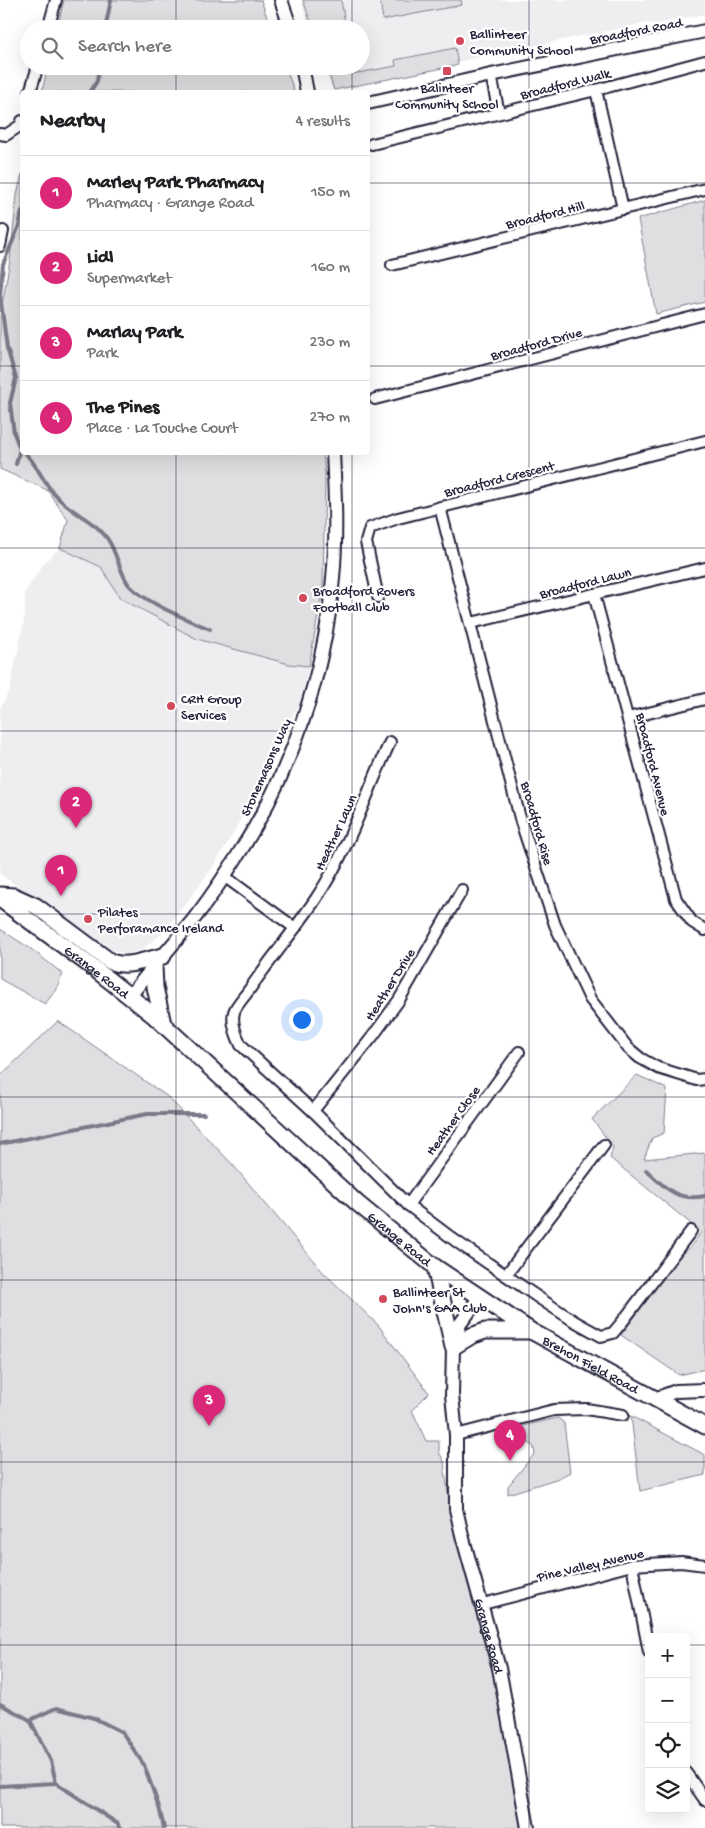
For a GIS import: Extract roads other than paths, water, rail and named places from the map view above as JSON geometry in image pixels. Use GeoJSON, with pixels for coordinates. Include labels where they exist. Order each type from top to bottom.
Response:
{"type":"FeatureCollection","features":[{"type":"Feature","properties":{"kind":"main road"},"geometry":{"type":"LineString","coordinates":[[0,897],[14,896],[36,906],[111,962],[128,965],[158,961],[155,988],[163,1024]]}},
{"type":"Feature","properties":{"kind":"main road","name":"Grange Road"},"geometry":{"type":"LineString","coordinates":[[0,897],[130,996],[163,1024],[357,1203],[435,1267],[480,1297]]}},
{"type":"Feature","properties":{"kind":"main road"},"geometry":{"type":"LineString","coordinates":[[435,1267],[453,1346],[485,1331],[531,1331]]}},
{"type":"Feature","properties":{"kind":"main road","name":"Brehon Field Road"},"geometry":{"type":"LineString","coordinates":[[480,1297],[531,1331],[655,1399],[703,1422]]}},
{"type":"Feature","properties":{"kind":"street"},"geometry":{"type":"LineString","coordinates":[[50,20],[56,0]]}},
{"type":"Feature","properties":{"kind":"street"},"geometry":{"type":"LineString","coordinates":[[281,0],[288,20]]}},
{"type":"Feature","properties":{"kind":"street","name":"Broadford Road"},"geometry":{"type":"LineString","coordinates":[[370,103],[491,75],[705,32]]}},
{"type":"Feature","properties":{"kind":"street","name":"Broadford Walk"},"geometry":{"type":"LineString","coordinates":[[372,144],[596,90],[705,61]]}},
{"type":"Feature","properties":{"kind":"street"},"geometry":{"type":"LineString","coordinates":[[31,90],[35,75]]}},
{"type":"Feature","properties":{"kind":"street"},"geometry":{"type":"LineString","coordinates":[[304,75],[307,90]]}},
{"type":"Feature","properties":{"kind":"street"},"geometry":{"type":"LineString","coordinates":[[491,75],[499,113]]}},
{"type":"Feature","properties":{"kind":"street"},"geometry":{"type":"LineString","coordinates":[[596,90],[623,209]]}},
{"type":"Feature","properties":{"kind":"street"},"geometry":{"type":"LineString","coordinates":[[0,134],[6,135],[20,124]]}},
{"type":"Feature","properties":{"kind":"street","name":"Broadford Hill"},"geometry":{"type":"LineString","coordinates":[[392,265],[705,189]]}},
{"type":"Feature","properties":{"kind":"street"},"geometry":{"type":"LineString","coordinates":[[0,246],[3,231]]}},
{"type":"Feature","properties":{"kind":"street","name":"Broadford Drive"},"geometry":{"type":"LineString","coordinates":[[375,399],[705,314]]}},
{"type":"Feature","properties":{"kind":"street","name":"Broadford Crescent"},"geometry":{"type":"LineString","coordinates":[[378,597],[366,542],[370,528],[398,518],[440,507],[705,441]]}},
{"type":"Feature","properties":{"kind":"street","name":"Stonemasons Way"},"geometry":{"type":"LineString","coordinates":[[130,996],[194,918],[239,854],[268,803],[291,753],[319,666],[334,578],[335,496],[333,455]]}},
{"type":"Feature","properties":{"kind":"street","name":"Broadford Rise"},"geometry":{"type":"LineString","coordinates":[[440,507],[521,822],[555,925],[590,999],[628,1048],[640,1058],[658,1068],[697,1080],[705,1079]]}},
{"type":"Feature","properties":{"kind":"street","name":"Broadford Lawn"},"geometry":{"type":"LineString","coordinates":[[471,623],[705,568]]}},
{"type":"Feature","properties":{"kind":"street","name":"Broadford Avenue"},"geometry":{"type":"LineString","coordinates":[[594,594],[676,899],[692,922],[705,930]]}},
{"type":"Feature","properties":{"kind":"street"},"geometry":{"type":"LineString","coordinates":[[628,718],[705,699]]}},
{"type":"Feature","properties":{"kind":"street","name":"Heather Lawn"},"geometry":{"type":"LineString","coordinates":[[313,1111],[241,1045],[234,1031],[234,1012],[263,969],[317,898],[335,868],[348,843],[370,786],[390,742]]}},
{"type":"Feature","properties":{"kind":"street"},"geometry":{"type":"LineString","coordinates":[[224,876],[295,928]]}},
{"type":"Feature","properties":{"kind":"street","name":"Heather Drive"},"geometry":{"type":"LineString","coordinates":[[313,1111],[399,1000],[462,890]]}},
{"type":"Feature","properties":{"kind":"street","name":"Heather Close"},"geometry":{"type":"LineString","coordinates":[[408,1205],[519,1052]]}},
{"type":"Feature","properties":{"kind":"street"},"geometry":{"type":"LineString","coordinates":[[313,1111],[408,1205],[506,1275],[601,1336],[613,1333],[691,1232]]}},
{"type":"Feature","properties":{"kind":"street"},"geometry":{"type":"LineString","coordinates":[[506,1275],[604,1145]]}},
{"type":"Feature","properties":{"kind":"street","name":"Grange Road"},"geometry":{"type":"LineString","coordinates":[[480,1297],[460,1324],[453,1346],[452,1395],[456,1435],[456,1509],[494,1643],[528,1828]]}},
{"type":"Feature","properties":{"kind":"street"},"geometry":{"type":"LineString","coordinates":[[655,1399],[676,1391],[705,1390]]}},
{"type":"Feature","properties":{"kind":"street"},"geometry":{"type":"LineString","coordinates":[[456,1435],[554,1410],[586,1409],[622,1415]]}},
{"type":"Feature","properties":{"kind":"street","name":"Pine Valley Avenue"},"geometry":{"type":"LineString","coordinates":[[482,1604],[632,1565],[681,1562],[705,1565]]}},
{"type":"Feature","properties":{"kind":"street"},"geometry":{"type":"LineString","coordinates":[[632,1565],[645,1633]]}},
{"type":"Feature","properties":{"kind":"street"},"geometry":{"type":"LineString","coordinates":[[690,1779],[705,1800]]}},
{"type":"Feature","properties":{"kind":"waterway"},"geometry":{"type":"LineString","coordinates":[[107,20],[111,0]]}},
{"type":"Feature","properties":{"kind":"waterway"},"geometry":{"type":"LineString","coordinates":[[91,90],[97,81],[98,75]]}},
{"type":"Feature","properties":{"kind":"waterway"},"geometry":{"type":"LineString","coordinates":[[20,221],[3,264],[0,295],[7,348],[16,378],[10,403],[14,433],[20,449]]}},
{"type":"Feature","properties":{"kind":"waterway"},"geometry":{"type":"LineString","coordinates":[[16,464],[20,449]]}},
{"type":"Feature","properties":{"kind":"waterway"},"geometry":{"type":"LineString","coordinates":[[26,455],[56,496],[105,535],[129,585],[155,604],[210,629]]}},
{"type":"Feature","properties":{"kind":"waterway"},"geometry":{"type":"LineString","coordinates":[[0,1144],[147,1114],[204,1114]]}},
{"type":"Feature","properties":{"kind":"waterway"},"geometry":{"type":"LineString","coordinates":[[646,1170],[659,1183],[672,1192],[687,1197],[705,1196]]}},
{"type":"Feature","properties":{"kind":"waterway"},"geometry":{"type":"LineString","coordinates":[[0,1704],[30,1720],[51,1761],[56,1783],[118,1824],[119,1828]]}},
{"type":"Feature","properties":{"kind":"waterway"},"geometry":{"type":"LineString","coordinates":[[30,1720],[56,1708],[94,1718],[122,1732],[144,1765],[159,1807],[164,1828]]}},
{"type":"Feature","properties":{"kind":"waterway"},"geometry":{"type":"LineString","coordinates":[[0,1786],[56,1783]]}},
{"type":"Feature","properties":{"kind":"place","name":"Ballinteer Community School"},"geometry":{"type":"Point","coordinates":[460,41]}},
{"type":"Feature","properties":{"kind":"place","name":"Balinteer Community School"},"geometry":{"type":"Point","coordinates":[447,71]}},
{"type":"Feature","properties":{"kind":"place","name":"Broadford Rovers Football Club"},"geometry":{"type":"Point","coordinates":[303,598]}},
{"type":"Feature","properties":{"kind":"place","name":"CRH Group Services"},"geometry":{"type":"Point","coordinates":[171,706]}},
{"type":"Feature","properties":{"kind":"place","name":"Lidl"},"geometry":{"type":"Point","coordinates":[76,828]}},
{"type":"Feature","properties":{"kind":"place","name":"Marley Park Pharmacy"},"geometry":{"type":"Point","coordinates":[61,896]}},
{"type":"Feature","properties":{"kind":"place","name":"Pilates Perforamance Ireland"},"geometry":{"type":"Point","coordinates":[88,919]}},
{"type":"Feature","properties":{"kind":"place","name":"Ballinteer St John's GAA Club"},"geometry":{"type":"Point","coordinates":[383,1299]}},
{"type":"Feature","properties":{"kind":"place","name":"Marlay Park"},"geometry":{"type":"Point","coordinates":[209,1426]}},
{"type":"Feature","properties":{"kind":"place","name":"The Pines"},"geometry":{"type":"Point","coordinates":[510,1461]}}]}
